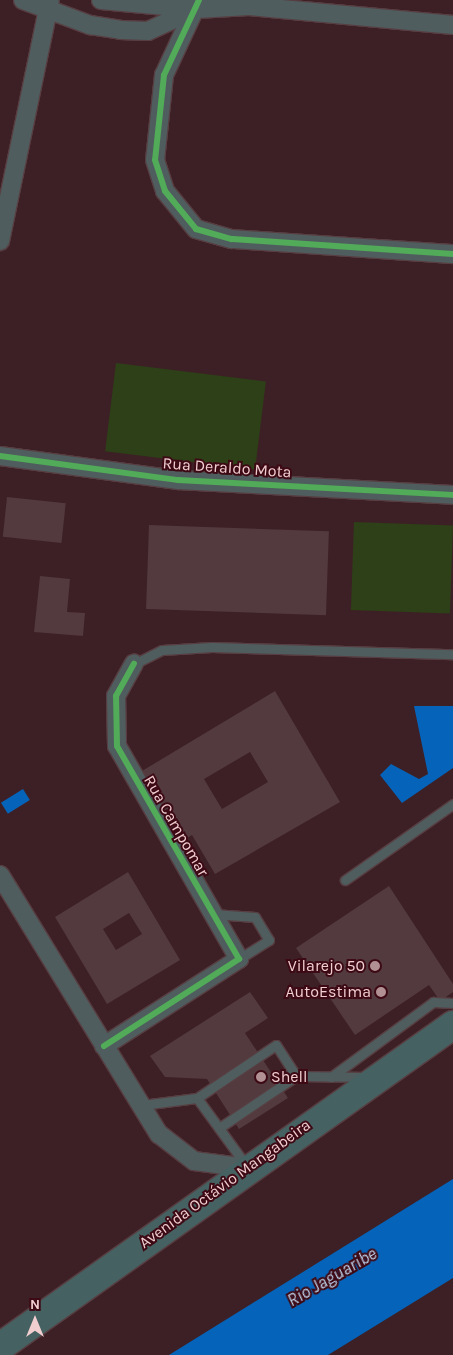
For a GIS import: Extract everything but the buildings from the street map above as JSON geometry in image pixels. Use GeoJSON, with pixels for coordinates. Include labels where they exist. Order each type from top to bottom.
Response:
{"type":"FeatureCollection","features":[{"type":"Feature","properties":{"kind":"main road","name":"Avenida Octávio Mangabeira"},"geometry":{"type":"LineString","coordinates":[[0,1347],[375,1076],[453,1025]]}},
{"type":"Feature","properties":{"kind":"street"},"geometry":{"type":"LineString","coordinates":[[23,0],[49,5],[90,26],[148,31],[198,5]]}},
{"type":"Feature","properties":{"kind":"street"},"geometry":{"type":"LineString","coordinates":[[101,0],[249,6],[453,25]]}},
{"type":"Feature","properties":{"kind":"street"},"geometry":{"type":"LineString","coordinates":[[0,241],[49,5]]}},
{"type":"Feature","properties":{"kind":"street"},"geometry":{"type":"LineString","coordinates":[[198,5],[172,50],[164,75],[155,160],[165,191],[196,229],[232,239],[453,254]]}},
{"type":"Feature","properties":{"kind":"street","name":"Rua Deraldo Mota"},"geometry":{"type":"LineString","coordinates":[[0,456],[178,480],[453,495]]}},
{"type":"Feature","properties":{"kind":"street","name":"Rua Campomar"},"geometry":{"type":"LineString","coordinates":[[134,664],[116,696],[117,746],[211,914],[239,959]]}},
{"type":"Feature","properties":{"kind":"street"},"geometry":{"type":"LineString","coordinates":[[0,875],[159,1134],[186,1158],[212,1165],[248,1168]]}},
{"type":"Feature","properties":{"kind":"street"},"geometry":{"type":"LineString","coordinates":[[104,1046],[239,959]]}},
{"type":"Feature","properties":{"kind":"lane","name":"Rua Campomar"},"geometry":{"type":"LineString","coordinates":[[134,664],[162,650],[212,646],[453,654]]}},
{"type":"Feature","properties":{"kind":"lane"},"geometry":{"type":"LineString","coordinates":[[345,880],[453,804]]}},
{"type":"Feature","properties":{"kind":"lane"},"geometry":{"type":"LineString","coordinates":[[211,914],[254,917],[269,940],[239,959]]}},
{"type":"Feature","properties":{"kind":"lane"},"geometry":{"type":"LineString","coordinates":[[331,1077],[434,1002],[453,1003]]}},
{"type":"Feature","properties":{"kind":"lane"},"geometry":{"type":"LineString","coordinates":[[142,1105],[197,1098],[276,1045],[296,1076]]}},
{"type":"Feature","properties":{"kind":"lane"},"geometry":{"type":"LineString","coordinates":[[219,1128],[296,1076],[375,1076]]}},
{"type":"Feature","properties":{"kind":"lane"},"geometry":{"type":"LineString","coordinates":[[197,1098],[248,1168]]}},
{"type":"Feature","properties":{"kind":"green space"},"geometry":{"type":"Polygon","coordinates":[[[116,363],[266,381],[255,470],[105,451],[116,363]]]}},
{"type":"Feature","properties":{"kind":"green space"},"geometry":{"type":"Polygon","coordinates":[[[354,522],[453,525],[450,613],[351,610],[354,522]]]}},
{"type":"Feature","properties":{"kind":"water"},"geometry":{"type":"Polygon","coordinates":[[[414,706],[453,706],[453,768],[402,803],[380,775],[391,764],[419,779],[428,774],[414,706]]]}},
{"type":"Feature","properties":{"kind":"water"},"geometry":{"type":"Polygon","coordinates":[[[23,789],[30,800],[8,814],[1,803],[23,789]]]}},
{"type":"Feature","properties":{"kind":"water","name":"Rio Jaguaribe"},"geometry":{"type":"Polygon","coordinates":[[[453,1179],[453,1278],[328,1355],[169,1355],[453,1179]]]}},
{"type":"Feature","properties":{"kind":"cycle path"},"geometry":{"type":"LineString","coordinates":[[199,0],[164,75],[155,160],[165,191],[196,229],[232,239],[453,254]]}},
{"type":"Feature","properties":{"kind":"cycle path"},"geometry":{"type":"LineString","coordinates":[[0,456],[178,480],[453,495]]}},
{"type":"Feature","properties":{"kind":"cycle path"},"geometry":{"type":"LineString","coordinates":[[104,1046],[239,959],[117,746],[116,696],[134,664]]}},
{"type":"Feature","properties":{"kind":"place","name":"Vilarejo 50"},"geometry":{"type":"Point","coordinates":[375,966]}},
{"type":"Feature","properties":{"kind":"place","name":"AutoEstima"},"geometry":{"type":"Point","coordinates":[381,992]}},
{"type":"Feature","properties":{"kind":"place","name":"Shell"},"geometry":{"type":"Point","coordinates":[261,1077]}}]}
